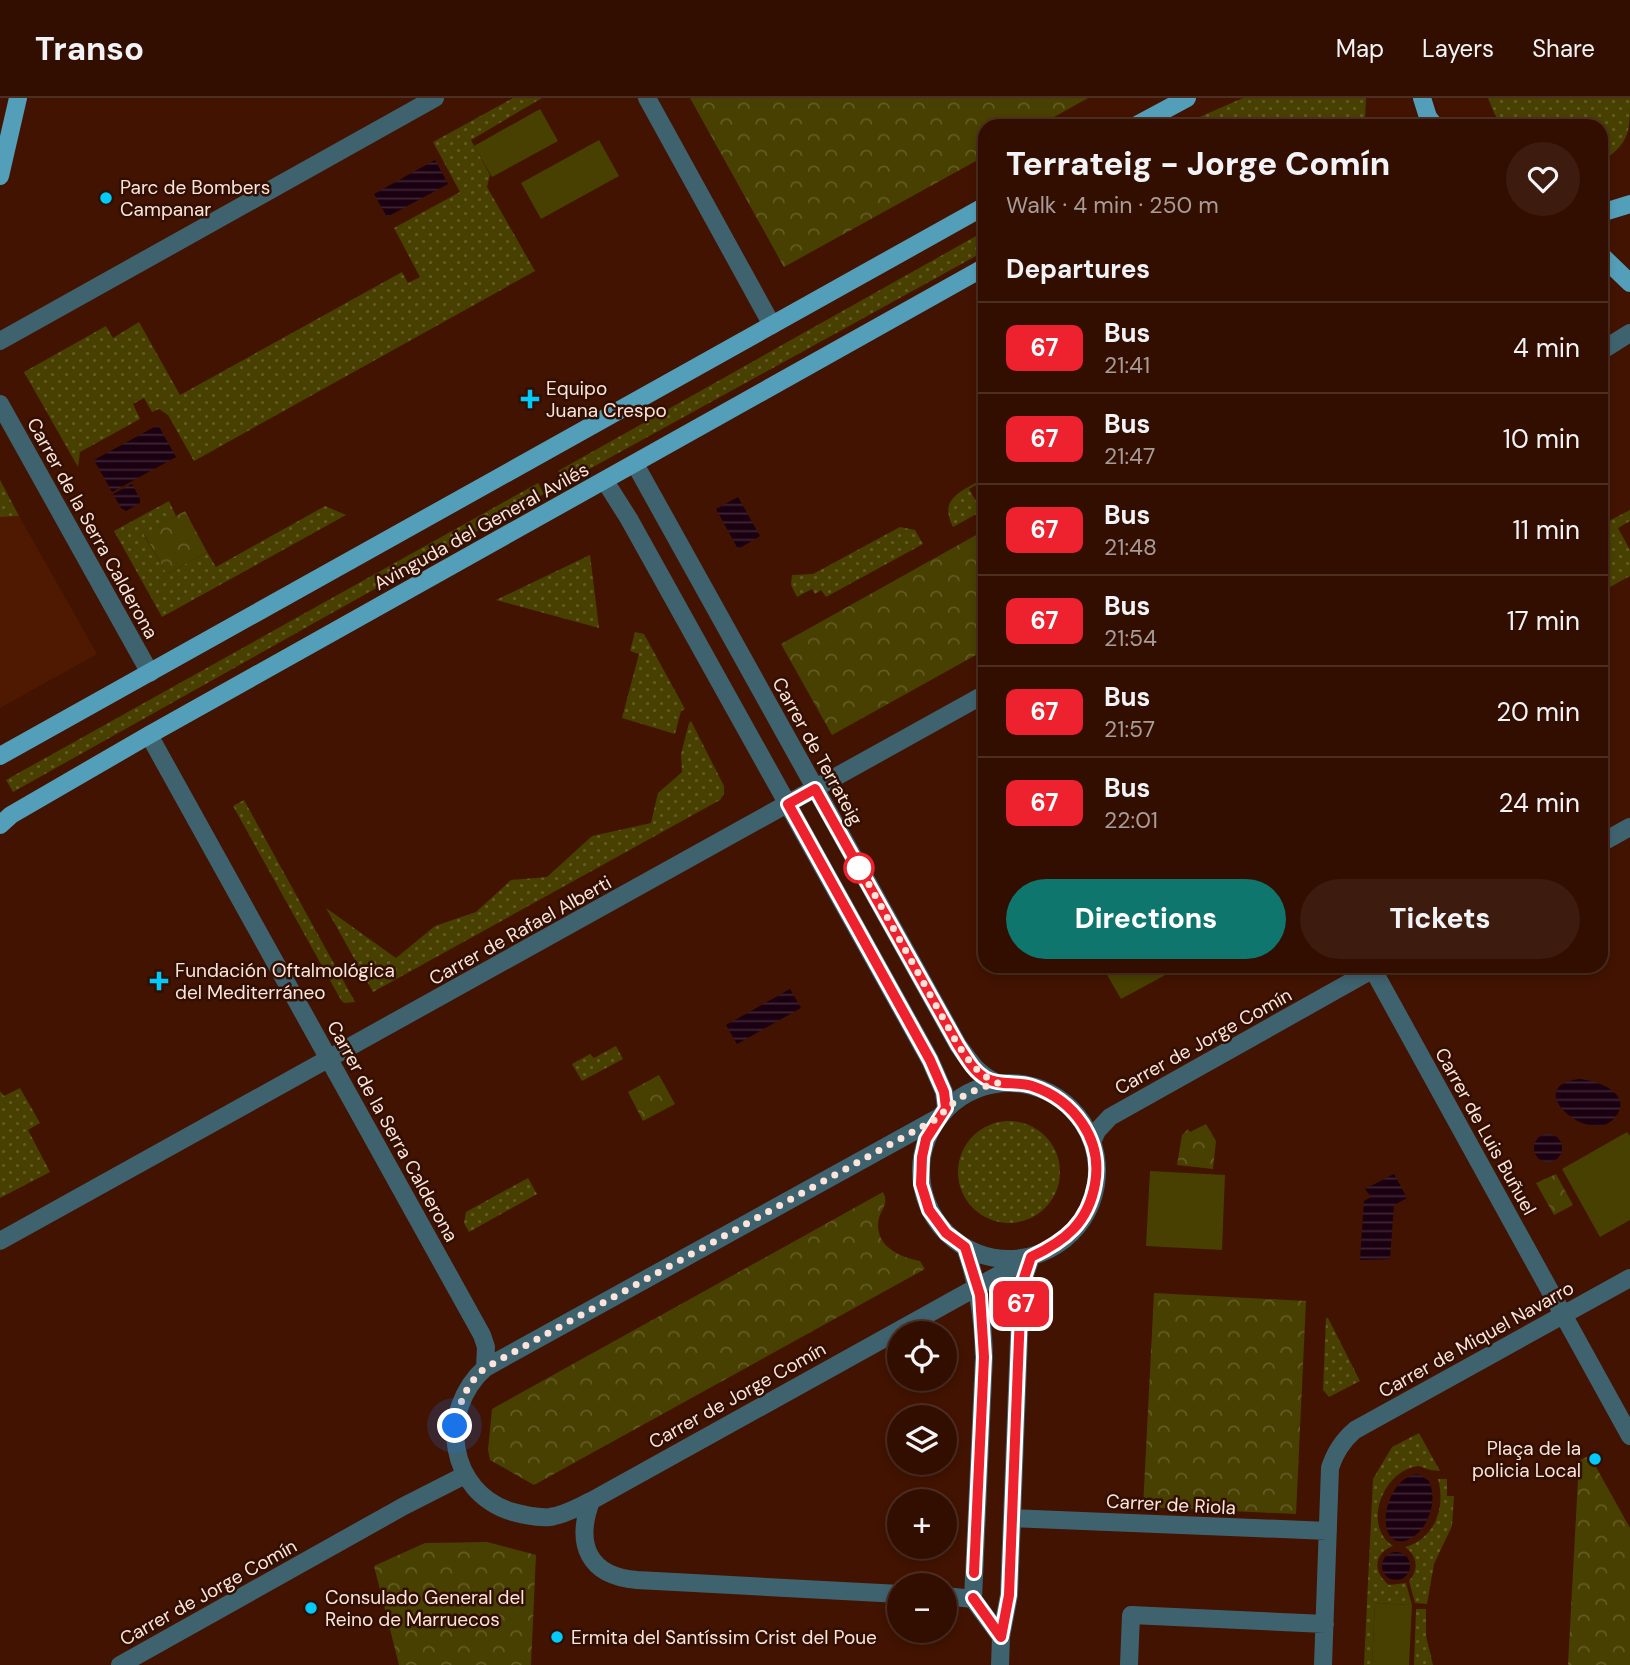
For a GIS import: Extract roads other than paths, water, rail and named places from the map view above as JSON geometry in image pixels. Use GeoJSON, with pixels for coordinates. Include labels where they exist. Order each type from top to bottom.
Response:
{"type":"FeatureCollection","features":[{"type":"Feature","properties":{"kind":"main road"},"geometry":{"type":"LineString","coordinates":[[0,176],[18,98]]}},
{"type":"Feature","properties":{"kind":"main road"},"geometry":{"type":"LineString","coordinates":[[1148,119],[1187,98]]}},
{"type":"Feature","properties":{"kind":"main road"},"geometry":{"type":"LineString","coordinates":[[1422,98],[1430,119]]}},
{"type":"Feature","properties":{"kind":"main road"},"geometry":{"type":"LineString","coordinates":[[1608,211],[1630,204]]}},
{"type":"Feature","properties":{"kind":"main road","name":"Avinguda del General Avilés"},"geometry":{"type":"LineString","coordinates":[[0,756],[978,210]]}},
{"type":"Feature","properties":{"kind":"main road"},"geometry":{"type":"LineString","coordinates":[[1608,262],[1630,283]]}},
{"type":"Feature","properties":{"kind":"main road","name":"Avinguda del General Avilés"},"geometry":{"type":"LineString","coordinates":[[0,825],[11,815],[149,734],[978,273]]}},
{"type":"Feature","properties":{"kind":"street"},"geometry":{"type":"LineString","coordinates":[[0,341],[435,98]]}},
{"type":"Feature","properties":{"kind":"street"},"geometry":{"type":"LineString","coordinates":[[647,98],[772,325]]}},
{"type":"Feature","properties":{"kind":"street"},"geometry":{"type":"LineString","coordinates":[[1608,347],[1630,333]]}},
{"type":"Feature","properties":{"kind":"street","name":"Carrer de la Serra Calderona"},"geometry":{"type":"LineString","coordinates":[[0,404],[150,673]]}},
{"type":"Feature","properties":{"kind":"street","name":"Carrer de Terrateig"},"geometry":{"type":"LineString","coordinates":[[635,464],[958,1045],[983,1077],[998,1083]]}},
{"type":"Feature","properties":{"kind":"street"},"geometry":{"type":"LineString","coordinates":[[605,481],[629,519],[930,1060],[944,1092],[942,1113]]}},
{"type":"Feature","properties":{"kind":"street","name":"Carrer de Rafael Alberti"},"geometry":{"type":"LineString","coordinates":[[0,1241],[978,698]]}},
{"type":"Feature","properties":{"kind":"street","name":"Carrer de la Serra Calderona"},"geometry":{"type":"LineString","coordinates":[[149,734],[482,1335],[486,1347],[485,1368]]}},
{"type":"Feature","properties":{"kind":"street"},"geometry":{"type":"LineString","coordinates":[[1608,839],[1630,827]]}},
{"type":"Feature","properties":{"kind":"street","name":"Carrer de Jorge Comín"},"geometry":{"type":"LineString","coordinates":[[1092,1142],[1097,1131],[1110,1117],[1363,973]]}},
{"type":"Feature","properties":{"kind":"street","name":"Carrer de Luis Buñuel"},"geometry":{"type":"LineString","coordinates":[[1377,973],[1563,1316]]}},
{"type":"Feature","properties":{"kind":"street"},"geometry":{"type":"LineString","coordinates":[[998,1083],[1031,1085],[1058,1097],[1075,1112],[1086,1127],[1092,1142],[1097,1173],[1092,1201],[1076,1228],[1055,1246],[1031,1257],[989,1257],[965,1247],[946,1233],[929,1210],[921,1184],[926,1139],[942,1113],[969,1092],[998,1083]]}},
{"type":"Feature","properties":{"kind":"street","name":"Carrer de Jorge Comín"},"geometry":{"type":"LineString","coordinates":[[942,1113],[485,1368],[467,1389],[458,1406],[455,1449],[465,1475],[478,1492],[499,1508],[524,1515],[549,1517],[564,1513],[591,1501],[1031,1257]]}},
{"type":"Feature","properties":{"kind":"street"},"geometry":{"type":"LineString","coordinates":[[965,1247],[978,1286],[984,1326],[973,1598],[1001,1637]]}},
{"type":"Feature","properties":{"kind":"street"},"geometry":{"type":"LineString","coordinates":[[1000,1665],[1001,1637],[1009,1595],[1021,1287],[1031,1257]]}},
{"type":"Feature","properties":{"kind":"street","name":"Carrer de Miquel Navarro"},"geometry":{"type":"LineString","coordinates":[[1328,1531],[1330,1468],[1343,1440],[1355,1430],[1630,1278]]}},
{"type":"Feature","properties":{"kind":"street"},"geometry":{"type":"LineString","coordinates":[[1563,1316],[1630,1436]]}},
{"type":"Feature","properties":{"kind":"street","name":"Carrer de Jorge Comín"},"geometry":{"type":"LineString","coordinates":[[120,1665],[393,1512],[465,1475]]}},
{"type":"Feature","properties":{"kind":"street"},"geometry":{"type":"LineString","coordinates":[[591,1501],[583,1532],[586,1549],[595,1564],[609,1574],[637,1580],[887,1593]]}},
{"type":"Feature","properties":{"kind":"street","name":"Carrer de Riola"},"geometry":{"type":"LineString","coordinates":[[1013,1518],[1328,1531]]}},
{"type":"Feature","properties":{"kind":"street"},"geometry":{"type":"LineString","coordinates":[[1323,1665],[1328,1531]]}},
{"type":"Feature","properties":{"kind":"street"},"geometry":{"type":"LineString","coordinates":[[957,1597],[973,1598]]}},
{"type":"Feature","properties":{"kind":"street"},"geometry":{"type":"LineString","coordinates":[[1129,1665],[1131,1615],[1325,1624]]}},
{"type":"Feature","properties":{"kind":"place","name":"Parc de Bombers Campanar"},"geometry":{"type":"Point","coordinates":[106,198]}},
{"type":"Feature","properties":{"kind":"place","name":"Equipo Juana Crespo"},"geometry":{"type":"Point","coordinates":[530,399]}},
{"type":"Feature","properties":{"kind":"place","name":"Fundación Oftalmológica del Mediterráneo"},"geometry":{"type":"Point","coordinates":[159,981]}},
{"type":"Feature","properties":{"kind":"place","name":"Plaça de la policia Local"},"geometry":{"type":"Point","coordinates":[1595,1459]}},
{"type":"Feature","properties":{"kind":"place","name":"Consulado General del Reino de Marruecos"},"geometry":{"type":"Point","coordinates":[311,1608]}},
{"type":"Feature","properties":{"kind":"place","name":"Ermita del Santíssim Crist del Poue"},"geometry":{"type":"Point","coordinates":[557,1637]}}]}
